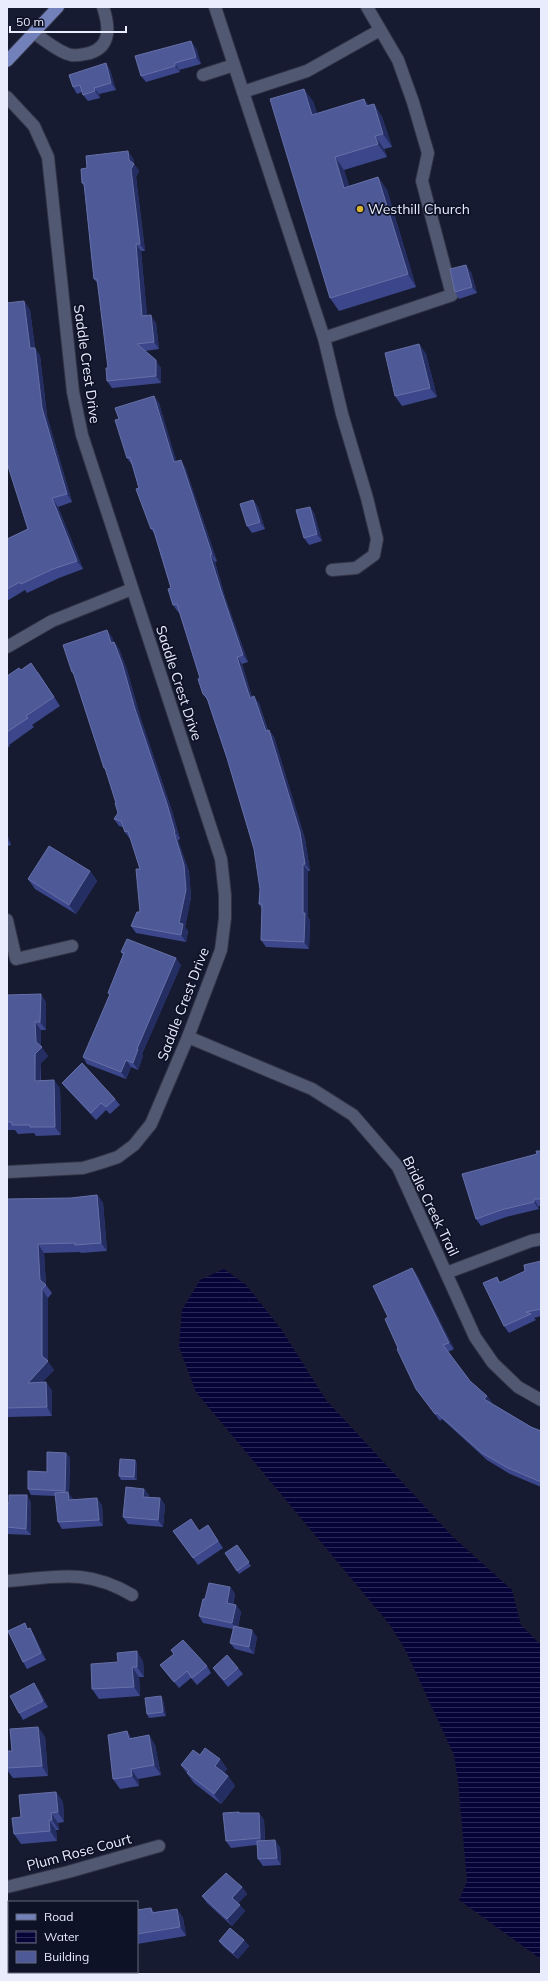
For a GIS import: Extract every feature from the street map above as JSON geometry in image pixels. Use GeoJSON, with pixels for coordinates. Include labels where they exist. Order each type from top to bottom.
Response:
{"type":"FeatureCollection","features":[{"type":"Feature","properties":{"kind":"main road"},"geometry":{"type":"LineString","coordinates":[[7,61],[58,7]]}},
{"type":"Feature","properties":{"kind":"street"},"geometry":{"type":"LineString","coordinates":[[34,33],[60,50],[72,55],[81,55],[96,51],[104,45],[108,30],[103,7]]}},
{"type":"Feature","properties":{"kind":"street"},"geometry":{"type":"LineString","coordinates":[[215,7],[324,338],[342,414],[367,498],[377,539],[374,555],[356,568],[332,570]]}},
{"type":"Feature","properties":{"kind":"street"},"geometry":{"type":"LineString","coordinates":[[324,338],[452,295],[422,181],[428,153],[413,102],[398,60],[367,7]]}},
{"type":"Feature","properties":{"kind":"street"},"geometry":{"type":"LineString","coordinates":[[243,92],[307,70],[380,30]]}},
{"type":"Feature","properties":{"kind":"street"},"geometry":{"type":"LineString","coordinates":[[203,75],[234,65]]}},
{"type":"Feature","properties":{"kind":"street","name":"Saddle Crest Drive"},"geometry":{"type":"LineString","coordinates":[[7,98],[34,126],[48,157],[74,399],[82,435],[221,859],[225,903],[221,950],[188,1037],[151,1124],[134,1145],[118,1157],[83,1168],[7,1172]]}},
{"type":"Feature","properties":{"kind":"street"},"geometry":{"type":"LineString","coordinates":[[7,647],[52,621],[132,589]]}},
{"type":"Feature","properties":{"kind":"street"},"geometry":{"type":"LineString","coordinates":[[7,920],[16,959],[72,946]]}},
{"type":"Feature","properties":{"kind":"street","name":"Bridle Creek Trail"},"geometry":{"type":"LineString","coordinates":[[188,1037],[312,1089],[353,1115],[398,1167],[475,1337],[493,1363],[518,1387],[541,1400]]}},
{"type":"Feature","properties":{"kind":"street"},"geometry":{"type":"LineString","coordinates":[[446,1273],[531,1241],[541,1239]]}},
{"type":"Feature","properties":{"kind":"street"},"geometry":{"type":"LineString","coordinates":[[7,1581],[74,1576],[93,1577],[115,1585],[132,1594]]}},
{"type":"Feature","properties":{"kind":"street","name":"Plum Rose Court"},"geometry":{"type":"LineString","coordinates":[[7,1887],[68,1872],[159,1846]]}},
{"type":"Feature","properties":{"kind":"water"},"geometry":{"type":"Polygon","coordinates":[[[224,1269],[246,1285],[281,1329],[326,1400],[453,1537],[512,1590],[521,1625],[541,1645],[541,1959],[459,1900],[467,1881],[458,1781],[454,1755],[405,1649],[390,1625],[196,1392],[179,1347],[182,1310],[200,1280],[224,1269]]]}},
{"type":"Feature","properties":{"kind":"building"},"geometry":{"type":"Polygon","coordinates":[[[191,41],[196,57],[175,63],[175,66],[141,76],[135,56],[191,41]]]}},
{"type":"Feature","properties":{"kind":"building"},"geometry":{"type":"Polygon","coordinates":[[[106,63],[111,83],[94,88],[95,91],[83,95],[80,85],[73,87],[69,75],[106,63]]]}},
{"type":"Feature","properties":{"kind":"building","name":"Westhill Church"},"geometry":{"type":"Polygon","coordinates":[[[304,89],[312,115],[364,99],[366,106],[374,104],[383,134],[375,136],[378,144],[335,157],[344,188],[378,177],[408,274],[330,298],[270,99],[304,89]]]}},
{"type":"Feature","properties":{"kind":"building"},"geometry":{"type":"Polygon","coordinates":[[[128,151],[129,160],[134,164],[131,169],[140,244],[136,244],[142,316],[151,315],[154,342],[137,344],[156,360],[156,376],[107,381],[106,368],[108,368],[97,279],[94,279],[84,183],[82,183],[81,169],[87,168],[86,156],[128,151]]]}},
{"type":"Feature","properties":{"kind":"building"},"geometry":{"type":"Polygon","coordinates":[[[466,265],[472,287],[455,292],[450,269],[466,265]]]}},
{"type":"Feature","properties":{"kind":"building"},"geometry":{"type":"Polygon","coordinates":[[[24,301],[30,348],[35,348],[42,408],[67,494],[52,498],[77,561],[53,569],[21,584],[20,582],[7,589],[7,539],[28,529],[7,463],[7,303],[24,301]]]}},
{"type":"Feature","properties":{"kind":"building"},"geometry":{"type":"Polygon","coordinates":[[[419,344],[430,388],[395,396],[385,353],[419,344]]]}},
{"type":"Feature","properties":{"kind":"building"},"geometry":{"type":"Polygon","coordinates":[[[154,396],[174,462],[181,460],[212,554],[210,555],[221,590],[243,655],[237,657],[250,698],[254,696],[266,731],[269,730],[300,832],[305,864],[303,864],[303,913],[305,913],[304,942],[261,940],[262,904],[259,904],[260,889],[254,849],[227,758],[207,698],[203,694],[198,679],[200,678],[177,604],[173,605],[168,589],[171,588],[153,528],[151,529],[136,489],[139,488],[130,457],[127,458],[115,420],[119,419],[115,408],[154,396]]]}},
{"type":"Feature","properties":{"kind":"building"},"geometry":{"type":"Polygon","coordinates":[[[253,500],[260,522],[247,526],[240,504],[253,500]]]}},
{"type":"Feature","properties":{"kind":"building"},"geometry":{"type":"Polygon","coordinates":[[[310,507],[317,534],[304,538],[296,510],[310,507]]]}},
{"type":"Feature","properties":{"kind":"building"},"geometry":{"type":"Polygon","coordinates":[[[107,630],[111,643],[114,642],[122,663],[135,709],[167,804],[184,865],[186,890],[179,923],[183,924],[181,935],[131,926],[137,912],[140,912],[136,869],[140,869],[128,831],[125,832],[121,821],[114,819],[118,813],[116,803],[63,645],[107,630]]]}},
{"type":"Feature","properties":{"kind":"building"},"geometry":{"type":"Polygon","coordinates":[[[31,663],[54,697],[26,716],[28,718],[7,732],[7,676],[19,668],[21,670],[31,663]]]}},
{"type":"Feature","properties":{"kind":"building"},"geometry":{"type":"Polygon","coordinates":[[[49,846],[90,871],[69,905],[28,879],[49,846]]]}},
{"type":"Feature","properties":{"kind":"building"},"geometry":{"type":"Polygon","coordinates":[[[127,939],[176,958],[137,1049],[133,1063],[126,1060],[121,1072],[83,1057],[110,994],[108,993],[124,953],[121,952],[127,939]]]}},
{"type":"Feature","properties":{"kind":"building"},"geometry":{"type":"Polygon","coordinates":[[[41,994],[40,1022],[35,1022],[36,1042],[42,1047],[35,1054],[35,1081],[54,1080],[55,1127],[12,1125],[12,1122],[7,1122],[7,995],[41,994]]]}},
{"type":"Feature","properties":{"kind":"building"},"geometry":{"type":"Polygon","coordinates":[[[82,1063],[115,1099],[106,1107],[101,1103],[91,1113],[62,1083],[82,1063]]]}},
{"type":"Feature","properties":{"kind":"building"},"geometry":{"type":"Polygon","coordinates":[[[536,1151],[541,1151],[541,1199],[534,1199],[534,1202],[501,1210],[476,1219],[462,1174],[537,1154],[536,1151]]]}},
{"type":"Feature","properties":{"kind":"building"},"geometry":{"type":"Polygon","coordinates":[[[97,1195],[101,1243],[75,1245],[75,1243],[38,1244],[40,1280],[46,1285],[42,1289],[42,1356],[48,1361],[28,1383],[46,1382],[47,1407],[7,1408],[7,1199],[71,1198],[97,1195]]]}},
{"type":"Feature","properties":{"kind":"building"},"geometry":{"type":"Polygon","coordinates":[[[541,1261],[541,1309],[526,1312],[531,1314],[504,1326],[483,1283],[497,1277],[499,1283],[525,1271],[524,1265],[541,1261]]]}},
{"type":"Feature","properties":{"kind":"building"},"geometry":{"type":"Polygon","coordinates":[[[412,1268],[449,1343],[443,1345],[470,1381],[487,1396],[484,1399],[531,1427],[541,1431],[541,1482],[506,1467],[482,1453],[437,1413],[435,1414],[416,1389],[397,1349],[398,1348],[385,1319],[388,1317],[373,1286],[412,1268]]]}},
{"type":"Feature","properties":{"kind":"building"},"geometry":{"type":"Polygon","coordinates":[[[47,1452],[66,1453],[65,1491],[28,1489],[28,1471],[47,1472],[47,1452]]]}},
{"type":"Feature","properties":{"kind":"building"},"geometry":{"type":"Polygon","coordinates":[[[120,1459],[135,1460],[134,1477],[119,1476],[120,1459]]]}},
{"type":"Feature","properties":{"kind":"building"},"geometry":{"type":"Polygon","coordinates":[[[126,1487],[144,1489],[143,1497],[160,1498],[158,1520],[123,1517],[126,1487]]]}},
{"type":"Feature","properties":{"kind":"building"},"geometry":{"type":"Polygon","coordinates":[[[68,1492],[69,1500],[97,1498],[99,1520],[58,1522],[55,1493],[68,1492]]]}},
{"type":"Feature","properties":{"kind":"building"},"geometry":{"type":"Polygon","coordinates":[[[9,1495],[27,1495],[26,1529],[7,1527],[7,1503],[9,1503],[9,1495]]]}},
{"type":"Feature","properties":{"kind":"building"},"geometry":{"type":"Polygon","coordinates":[[[191,1519],[199,1531],[208,1525],[218,1541],[193,1558],[173,1531],[191,1519]]]}},
{"type":"Feature","properties":{"kind":"building"},"geometry":{"type":"Polygon","coordinates":[[[237,1545],[249,1562],[237,1571],[225,1553],[237,1545]]]}},
{"type":"Feature","properties":{"kind":"building"},"geometry":{"type":"Polygon","coordinates":[[[209,1583],[230,1587],[227,1603],[236,1605],[232,1623],[199,1616],[209,1583]]]}},
{"type":"Feature","properties":{"kind":"building"},"geometry":{"type":"Polygon","coordinates":[[[25,1623],[27,1629],[30,1628],[41,1653],[23,1662],[8,1631],[25,1623]]]}},
{"type":"Feature","properties":{"kind":"building"},"geometry":{"type":"Polygon","coordinates":[[[234,1626],[252,1630],[249,1647],[230,1643],[234,1626]]]}},
{"type":"Feature","properties":{"kind":"building"},"geometry":{"type":"Polygon","coordinates":[[[183,1640],[207,1666],[192,1678],[187,1671],[174,1682],[160,1665],[174,1654],[171,1650],[183,1640]]]}},
{"type":"Feature","properties":{"kind":"building"},"geometry":{"type":"Polygon","coordinates":[[[137,1651],[137,1667],[132,1667],[134,1687],[92,1689],[91,1664],[118,1662],[117,1653],[137,1651]]]}},
{"type":"Feature","properties":{"kind":"building"},"geometry":{"type":"Polygon","coordinates":[[[227,1655],[238,1668],[224,1680],[213,1668],[227,1655]]]}},
{"type":"Feature","properties":{"kind":"building"},"geometry":{"type":"Polygon","coordinates":[[[34,1683],[43,1701],[19,1713],[10,1696],[34,1683]]]}},
{"type":"Feature","properties":{"kind":"building"},"geometry":{"type":"Polygon","coordinates":[[[161,1696],[163,1712],[147,1714],[145,1698],[161,1696]]]}},
{"type":"Feature","properties":{"kind":"building"},"geometry":{"type":"Polygon","coordinates":[[[38,1727],[42,1766],[7,1768],[7,1751],[12,1751],[10,1729],[38,1727]]]}},
{"type":"Feature","properties":{"kind":"building"},"geometry":{"type":"Polygon","coordinates":[[[127,1731],[129,1739],[149,1735],[154,1765],[131,1769],[132,1776],[113,1779],[108,1735],[127,1731]]]}},
{"type":"Feature","properties":{"kind":"building"},"geometry":{"type":"Polygon","coordinates":[[[205,1748],[220,1759],[215,1766],[228,1776],[214,1794],[187,1773],[189,1771],[181,1765],[193,1750],[200,1755],[205,1748]]]}},
{"type":"Feature","properties":{"kind":"building"},"geometry":{"type":"Polygon","coordinates":[[[56,1792],[58,1812],[51,1813],[52,1820],[49,1820],[50,1831],[14,1834],[12,1818],[21,1817],[19,1795],[56,1792]]]}},
{"type":"Feature","properties":{"kind":"building"},"geometry":{"type":"Polygon","coordinates":[[[223,1813],[259,1813],[260,1838],[226,1841],[223,1813]]]}},
{"type":"Feature","properties":{"kind":"building"},"geometry":{"type":"Polygon","coordinates":[[[275,1840],[277,1858],[258,1859],[257,1841],[275,1840]]]}},
{"type":"Feature","properties":{"kind":"building"},"geometry":{"type":"Polygon","coordinates":[[[226,1873],[242,1887],[232,1898],[240,1905],[227,1919],[202,1896],[226,1873]]]}},
{"type":"Feature","properties":{"kind":"building"},"geometry":{"type":"Polygon","coordinates":[[[151,1908],[152,1913],[177,1909],[180,1927],[138,1934],[138,1910],[151,1908]]]}},
{"type":"Feature","properties":{"kind":"building"},"geometry":{"type":"Polygon","coordinates":[[[230,1928],[244,1940],[233,1953],[219,1941],[230,1928]]]}},
{"type":"Feature","properties":{"kind":"place","name":"Westhill Church"},"geometry":{"type":"Point","coordinates":[360,209]}}]}
